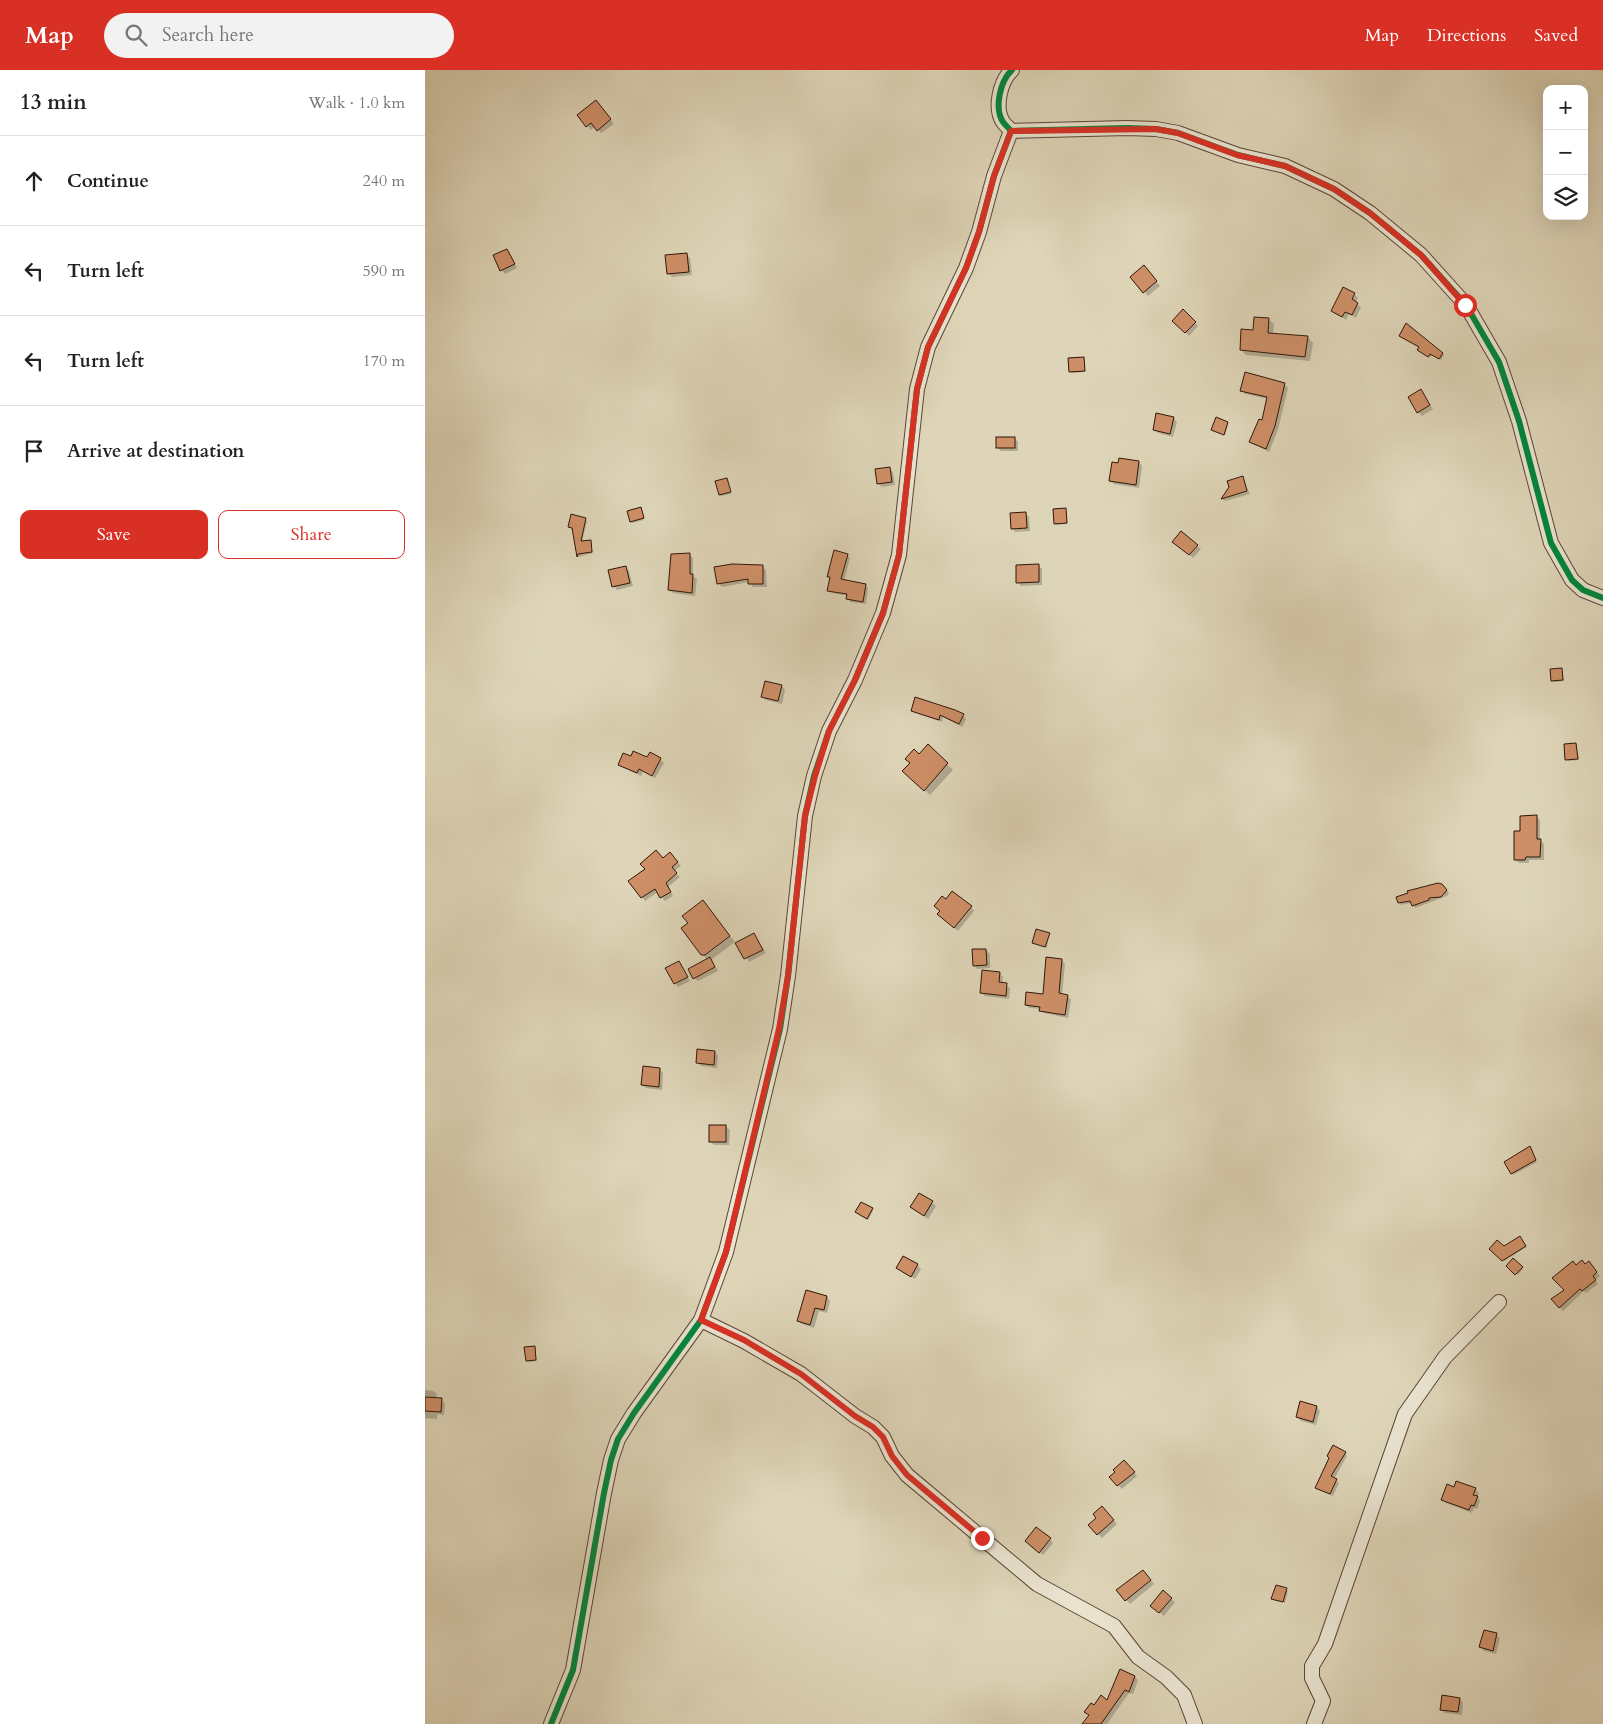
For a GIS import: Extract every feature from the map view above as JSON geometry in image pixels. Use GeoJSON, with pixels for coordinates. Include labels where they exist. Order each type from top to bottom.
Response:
{"type":"FeatureCollection","features":[{"type":"Feature","properties":{"kind":"street"},"geometry":{"type":"LineString","coordinates":[[1012,70],[1005,77],[999,109],[1003,122],[1011,131],[1071,131],[1127,128],[1156,129],[1178,133],[1237,155],[1285,166],[1334,189],[1370,213],[1421,255],[1465,305],[1499,362],[1519,421],[1551,543],[1572,580],[1583,590],[1603,598]]}},
{"type":"Feature","properties":{"kind":"street"},"geometry":{"type":"LineString","coordinates":[[551,1724],[573,1670],[604,1493],[611,1460],[618,1439],[634,1413],[701,1320],[726,1252],[779,1029],[788,976],[805,816],[815,776],[829,731],[855,680],[883,613],[899,555],[917,389],[928,347],[966,268],[979,232],[994,176],[1011,131]]}},
{"type":"Feature","properties":{"kind":"street"},"geometry":{"type":"LineString","coordinates":[[1314,1724],[1323,1700],[1312,1678],[1312,1666],[1325,1644],[1405,1414],[1445,1357],[1499,1302]]}},
{"type":"Feature","properties":{"kind":"street"},"geometry":{"type":"LineString","coordinates":[[701,1320],[744,1340],[801,1374],[855,1416],[873,1427],[883,1437],[892,1456],[907,1475],[995,1550],[1037,1584],[1114,1626],[1138,1657],[1166,1677],[1184,1695],[1195,1724]]}},
{"type":"Feature","properties":{"kind":"building"},"geometry":{"type":"Polygon","coordinates":[[[596,100],[611,119],[597,131],[591,123],[586,127],[577,115],[596,100]]]}},
{"type":"Feature","properties":{"kind":"building"},"geometry":{"type":"Polygon","coordinates":[[[507,249],[515,264],[500,271],[493,255],[507,249]]]}},
{"type":"Feature","properties":{"kind":"building"},"geometry":{"type":"Polygon","coordinates":[[[687,253],[689,272],[667,274],[665,255],[687,253]]]}},
{"type":"Feature","properties":{"kind":"building"},"geometry":{"type":"Polygon","coordinates":[[[1144,265],[1157,281],[1143,293],[1130,277],[1144,265]]]}},
{"type":"Feature","properties":{"kind":"building"},"geometry":{"type":"Polygon","coordinates":[[[1343,287],[1355,293],[1352,299],[1358,303],[1352,315],[1345,312],[1342,317],[1331,311],[1343,287]]]}},
{"type":"Feature","properties":{"kind":"building"},"geometry":{"type":"Polygon","coordinates":[[[1183,309],[1196,322],[1185,333],[1172,321],[1183,309]]]}},
{"type":"Feature","properties":{"kind":"building"},"geometry":{"type":"Polygon","coordinates":[[[1254,317],[1269,318],[1268,333],[1308,336],[1305,357],[1240,350],[1241,329],[1253,330],[1254,317]]]}},
{"type":"Feature","properties":{"kind":"building"},"geometry":{"type":"Polygon","coordinates":[[[1406,323],[1443,353],[1439,359],[1430,354],[1428,357],[1417,350],[1419,347],[1399,336],[1406,323]]]}},
{"type":"Feature","properties":{"kind":"building"},"geometry":{"type":"Polygon","coordinates":[[[1084,357],[1085,371],[1069,372],[1068,358],[1084,357]]]}},
{"type":"Feature","properties":{"kind":"building"},"geometry":{"type":"Polygon","coordinates":[[[1245,372],[1285,383],[1275,426],[1266,449],[1249,442],[1259,419],[1262,420],[1267,397],[1240,391],[1245,372]]]}},
{"type":"Feature","properties":{"kind":"building"},"geometry":{"type":"Polygon","coordinates":[[[1421,389],[1430,405],[1417,413],[1408,397],[1421,389]]]}},
{"type":"Feature","properties":{"kind":"building"},"geometry":{"type":"Polygon","coordinates":[[[1156,413],[1174,417],[1170,434],[1153,430],[1156,413]]]}},
{"type":"Feature","properties":{"kind":"building"},"geometry":{"type":"Polygon","coordinates":[[[1216,417],[1228,422],[1224,435],[1211,430],[1216,417]]]}},
{"type":"Feature","properties":{"kind":"building"},"geometry":{"type":"Polygon","coordinates":[[[996,437],[1015,437],[1015,448],[996,448],[996,437]]]}},
{"type":"Feature","properties":{"kind":"building"},"geometry":{"type":"Polygon","coordinates":[[[1119,458],[1139,461],[1136,485],[1109,481],[1112,462],[1118,463],[1119,458]]]}},
{"type":"Feature","properties":{"kind":"building"},"geometry":{"type":"Polygon","coordinates":[[[890,467],[892,482],[877,484],[875,469],[890,467]]]}},
{"type":"Feature","properties":{"kind":"building"},"geometry":{"type":"Polygon","coordinates":[[[1243,476],[1247,491],[1221,499],[1229,487],[1227,481],[1243,476]]]}},
{"type":"Feature","properties":{"kind":"building"},"geometry":{"type":"Polygon","coordinates":[[[727,478],[731,492],[719,495],[715,481],[727,478]]]}},
{"type":"Feature","properties":{"kind":"building"},"geometry":{"type":"Polygon","coordinates":[[[641,507],[644,518],[630,522],[627,511],[641,507]]]}},
{"type":"Feature","properties":{"kind":"building"},"geometry":{"type":"Polygon","coordinates":[[[1066,508],[1067,523],[1054,524],[1053,509],[1066,508]]]}},
{"type":"Feature","properties":{"kind":"building"},"geometry":{"type":"Polygon","coordinates":[[[1026,512],[1027,528],[1011,529],[1010,513],[1026,512]]]}},
{"type":"Feature","properties":{"kind":"building"},"geometry":{"type":"Polygon","coordinates":[[[571,514],[586,518],[581,541],[591,540],[592,552],[578,554],[577,557],[572,528],[568,527],[571,514]]]}},
{"type":"Feature","properties":{"kind":"building"},"geometry":{"type":"Polygon","coordinates":[[[1181,531],[1198,545],[1189,555],[1172,542],[1181,531]]]}},
{"type":"Feature","properties":{"kind":"building"},"geometry":{"type":"Polygon","coordinates":[[[834,550],[848,554],[841,579],[866,584],[863,602],[846,599],[847,594],[827,591],[830,577],[827,577],[834,550]]]}},
{"type":"Feature","properties":{"kind":"building"},"geometry":{"type":"Polygon","coordinates":[[[690,553],[690,574],[693,574],[692,593],[668,590],[671,554],[690,553]]]}},
{"type":"Feature","properties":{"kind":"building"},"geometry":{"type":"Polygon","coordinates":[[[732,564],[763,565],[763,584],[748,584],[748,579],[717,584],[714,567],[732,564]]]}},
{"type":"Feature","properties":{"kind":"building"},"geometry":{"type":"Polygon","coordinates":[[[1039,564],[1039,582],[1016,583],[1016,565],[1039,564]]]}},
{"type":"Feature","properties":{"kind":"building"},"geometry":{"type":"Polygon","coordinates":[[[626,566],[630,583],[612,587],[608,570],[626,566]]]}},
{"type":"Feature","properties":{"kind":"building"},"geometry":{"type":"Polygon","coordinates":[[[1562,668],[1563,680],[1551,681],[1550,669],[1562,668]]]}},
{"type":"Feature","properties":{"kind":"building"},"geometry":{"type":"Polygon","coordinates":[[[765,681],[782,685],[778,701],[761,697],[765,681]]]}},
{"type":"Feature","properties":{"kind":"building"},"geometry":{"type":"Polygon","coordinates":[[[915,697],[964,714],[959,724],[940,715],[939,720],[911,711],[915,697]]]}},
{"type":"Feature","properties":{"kind":"building"},"geometry":{"type":"Polygon","coordinates":[[[1576,743],[1578,759],[1565,760],[1564,744],[1576,743]]]}},
{"type":"Feature","properties":{"kind":"building"},"geometry":{"type":"Polygon","coordinates":[[[928,744],[948,763],[924,791],[902,771],[910,763],[905,759],[914,749],[919,754],[928,744]]]}},
{"type":"Feature","properties":{"kind":"building"},"geometry":{"type":"Polygon","coordinates":[[[633,751],[647,757],[650,752],[661,758],[652,776],[639,769],[637,773],[618,765],[623,753],[631,756],[633,751]]]}},
{"type":"Feature","properties":{"kind":"building"},"geometry":{"type":"Polygon","coordinates":[[[1537,815],[1537,839],[1541,839],[1540,857],[1526,857],[1525,860],[1514,860],[1514,831],[1520,831],[1520,816],[1537,815]]]}},
{"type":"Feature","properties":{"kind":"building"},"geometry":{"type":"Polygon","coordinates":[[[656,850],[663,858],[670,852],[678,862],[672,867],[677,873],[666,883],[671,892],[660,898],[655,889],[641,898],[628,881],[645,869],[640,864],[656,850]]]}},
{"type":"Feature","properties":{"kind":"building"},"geometry":{"type":"Polygon","coordinates":[[[1438,883],[1442,884],[1447,890],[1441,897],[1429,898],[1429,900],[1412,906],[1410,901],[1398,903],[1396,897],[1408,893],[1407,891],[1438,883]]]}},
{"type":"Feature","properties":{"kind":"building"},"geometry":{"type":"Polygon","coordinates":[[[952,891],[972,906],[954,928],[937,914],[940,911],[934,906],[942,896],[946,899],[952,891]]]}},
{"type":"Feature","properties":{"kind":"building"},"geometry":{"type":"Polygon","coordinates":[[[703,900],[730,936],[705,955],[701,955],[681,928],[688,923],[682,916],[703,900]]]}},
{"type":"Feature","properties":{"kind":"building"},"geometry":{"type":"Polygon","coordinates":[[[1036,929],[1050,933],[1045,947],[1032,943],[1036,929]]]}},
{"type":"Feature","properties":{"kind":"building"},"geometry":{"type":"Polygon","coordinates":[[[754,933],[763,950],[744,959],[735,943],[754,933]]]}},
{"type":"Feature","properties":{"kind":"building"},"geometry":{"type":"Polygon","coordinates":[[[972,949],[986,949],[987,965],[973,966],[972,949]]]}},
{"type":"Feature","properties":{"kind":"building"},"geometry":{"type":"Polygon","coordinates":[[[710,957],[715,967],[693,979],[688,969],[710,957]]]}},
{"type":"Feature","properties":{"kind":"building"},"geometry":{"type":"Polygon","coordinates":[[[1046,957],[1062,959],[1059,993],[1068,995],[1065,1015],[1039,1011],[1040,1007],[1025,1005],[1026,992],[1043,994],[1046,957]]]}},
{"type":"Feature","properties":{"kind":"building"},"geometry":{"type":"Polygon","coordinates":[[[679,961],[688,977],[674,984],[665,968],[679,961]]]}},
{"type":"Feature","properties":{"kind":"building"},"geometry":{"type":"Polygon","coordinates":[[[982,970],[1000,972],[999,982],[1007,983],[1006,996],[980,993],[982,970]]]}},
{"type":"Feature","properties":{"kind":"building"},"geometry":{"type":"Polygon","coordinates":[[[697,1049],[715,1051],[714,1065],[696,1063],[697,1049]]]}},
{"type":"Feature","properties":{"kind":"building"},"geometry":{"type":"Polygon","coordinates":[[[643,1066],[660,1068],[659,1087],[641,1085],[643,1066]]]}},
{"type":"Feature","properties":{"kind":"building"},"geometry":{"type":"Polygon","coordinates":[[[709,1125],[726,1125],[726,1142],[709,1142],[709,1125]]]}},
{"type":"Feature","properties":{"kind":"building"},"geometry":{"type":"Polygon","coordinates":[[[1530,1146],[1536,1160],[1511,1174],[1504,1162],[1530,1146]]]}},
{"type":"Feature","properties":{"kind":"building"},"geometry":{"type":"Polygon","coordinates":[[[919,1193],[933,1201],[924,1216],[910,1207],[919,1193]]]}},
{"type":"Feature","properties":{"kind":"building"},"geometry":{"type":"Polygon","coordinates":[[[861,1202],[873,1208],[867,1219],[855,1212],[861,1202]]]}},
{"type":"Feature","properties":{"kind":"building"},"geometry":{"type":"Polygon","coordinates":[[[1520,1236],[1526,1246],[1502,1261],[1489,1249],[1497,1240],[1504,1246],[1520,1236]]]}},
{"type":"Feature","properties":{"kind":"building"},"geometry":{"type":"Polygon","coordinates":[[[903,1256],[918,1264],[911,1277],[896,1268],[903,1256]]]}},
{"type":"Feature","properties":{"kind":"building"},"geometry":{"type":"Polygon","coordinates":[[[1513,1258],[1523,1267],[1515,1275],[1506,1266],[1513,1258]]]}},
{"type":"Feature","properties":{"kind":"building"},"geometry":{"type":"Polygon","coordinates":[[[1582,1260],[1585,1264],[1589,1261],[1597,1272],[1593,1276],[1596,1280],[1582,1291],[1580,1289],[1559,1308],[1551,1299],[1564,1290],[1552,1278],[1573,1261],[1576,1265],[1582,1260]]]}},
{"type":"Feature","properties":{"kind":"building"},"geometry":{"type":"Polygon","coordinates":[[[806,1290],[827,1296],[824,1310],[815,1308],[810,1325],[797,1321],[806,1290]]]}},
{"type":"Feature","properties":{"kind":"building"},"geometry":{"type":"Polygon","coordinates":[[[535,1346],[536,1360],[526,1361],[524,1347],[535,1346]]]}},
{"type":"Feature","properties":{"kind":"building"},"geometry":{"type":"Polygon","coordinates":[[[425,1397],[442,1398],[441,1412],[425,1411],[425,1397]]]}},
{"type":"Feature","properties":{"kind":"building"},"geometry":{"type":"Polygon","coordinates":[[[1300,1401],[1317,1406],[1313,1422],[1296,1417],[1300,1401]]]}},
{"type":"Feature","properties":{"kind":"building"},"geometry":{"type":"Polygon","coordinates":[[[1333,1445],[1346,1452],[1331,1476],[1337,1479],[1330,1494],[1315,1488],[1333,1445]]]}},
{"type":"Feature","properties":{"kind":"building"},"geometry":{"type":"Polygon","coordinates":[[[1124,1460],[1135,1472],[1117,1486],[1109,1477],[1115,1472],[1113,1470],[1124,1460]]]}},
{"type":"Feature","properties":{"kind":"building"},"geometry":{"type":"Polygon","coordinates":[[[1456,1481],[1476,1488],[1473,1495],[1478,1496],[1474,1506],[1471,1505],[1469,1510],[1441,1500],[1447,1484],[1454,1487],[1456,1481]]]}},
{"type":"Feature","properties":{"kind":"building"},"geometry":{"type":"Polygon","coordinates":[[[1102,1506],[1114,1520],[1097,1535],[1088,1525],[1096,1518],[1093,1514],[1102,1506]]]}},
{"type":"Feature","properties":{"kind":"building"},"geometry":{"type":"Polygon","coordinates":[[[1036,1527],[1051,1538],[1039,1553],[1025,1541],[1036,1527]]]}},
{"type":"Feature","properties":{"kind":"building"},"geometry":{"type":"Polygon","coordinates":[[[1143,1570],[1151,1580],[1125,1601],[1116,1590],[1143,1570]]]}},
{"type":"Feature","properties":{"kind":"building"},"geometry":{"type":"Polygon","coordinates":[[[1276,1585],[1287,1588],[1283,1602],[1271,1599],[1276,1585]]]}},
{"type":"Feature","properties":{"kind":"building"},"geometry":{"type":"Polygon","coordinates":[[[1163,1590],[1172,1598],[1159,1613],[1150,1606],[1163,1590]]]}},
{"type":"Feature","properties":{"kind":"building"},"geometry":{"type":"Polygon","coordinates":[[[1484,1630],[1497,1633],[1493,1651],[1479,1647],[1484,1630]]]}},
{"type":"Feature","properties":{"kind":"building"},"geometry":{"type":"Polygon","coordinates":[[[1120,1669],[1135,1676],[1129,1692],[1125,1690],[1101,1724],[1082,1724],[1089,1715],[1084,1712],[1091,1703],[1094,1705],[1101,1695],[1107,1700],[1120,1669]]]}},
{"type":"Feature","properties":{"kind":"building"},"geometry":{"type":"Polygon","coordinates":[[[1442,1695],[1460,1698],[1458,1712],[1440,1710],[1442,1695]]]}},
{"type":"Feature","properties":{"kind":"cycle path"},"geometry":{"type":"LineString","coordinates":[[1012,70],[1004,81],[999,102],[1000,116],[1011,131],[1127,128],[1156,129],[1178,133],[1238,155],[1285,166],[1334,189],[1370,213],[1421,255],[1466,305],[1499,362],[1519,421],[1551,543],[1572,580],[1583,590],[1603,598]]}},
{"type":"Feature","properties":{"kind":"cycle path"},"geometry":{"type":"LineString","coordinates":[[551,1724],[573,1670],[604,1493],[611,1460],[618,1439],[634,1413],[701,1320],[726,1252],[780,1029],[788,976],[805,816],[814,776],[829,731],[855,680],[883,613],[899,555],[917,389],[928,347],[966,268],[979,232],[994,176],[1011,131]]}},
{"type":"Feature","properties":{"kind":"route"},"geometry":{"type":"LineString","coordinates":[[982,1538],[907,1475],[892,1456],[883,1437],[873,1427],[855,1416],[801,1374],[744,1340],[701,1320],[726,1252],[779,1029],[788,976],[805,816],[815,776],[829,731],[855,680],[883,613],[899,555],[911,452],[913,412],[928,347],[966,268],[979,232],[994,176],[1011,131],[1156,129],[1178,133],[1237,155],[1285,166],[1334,189],[1370,213],[1421,255],[1465,305]]}}]}
